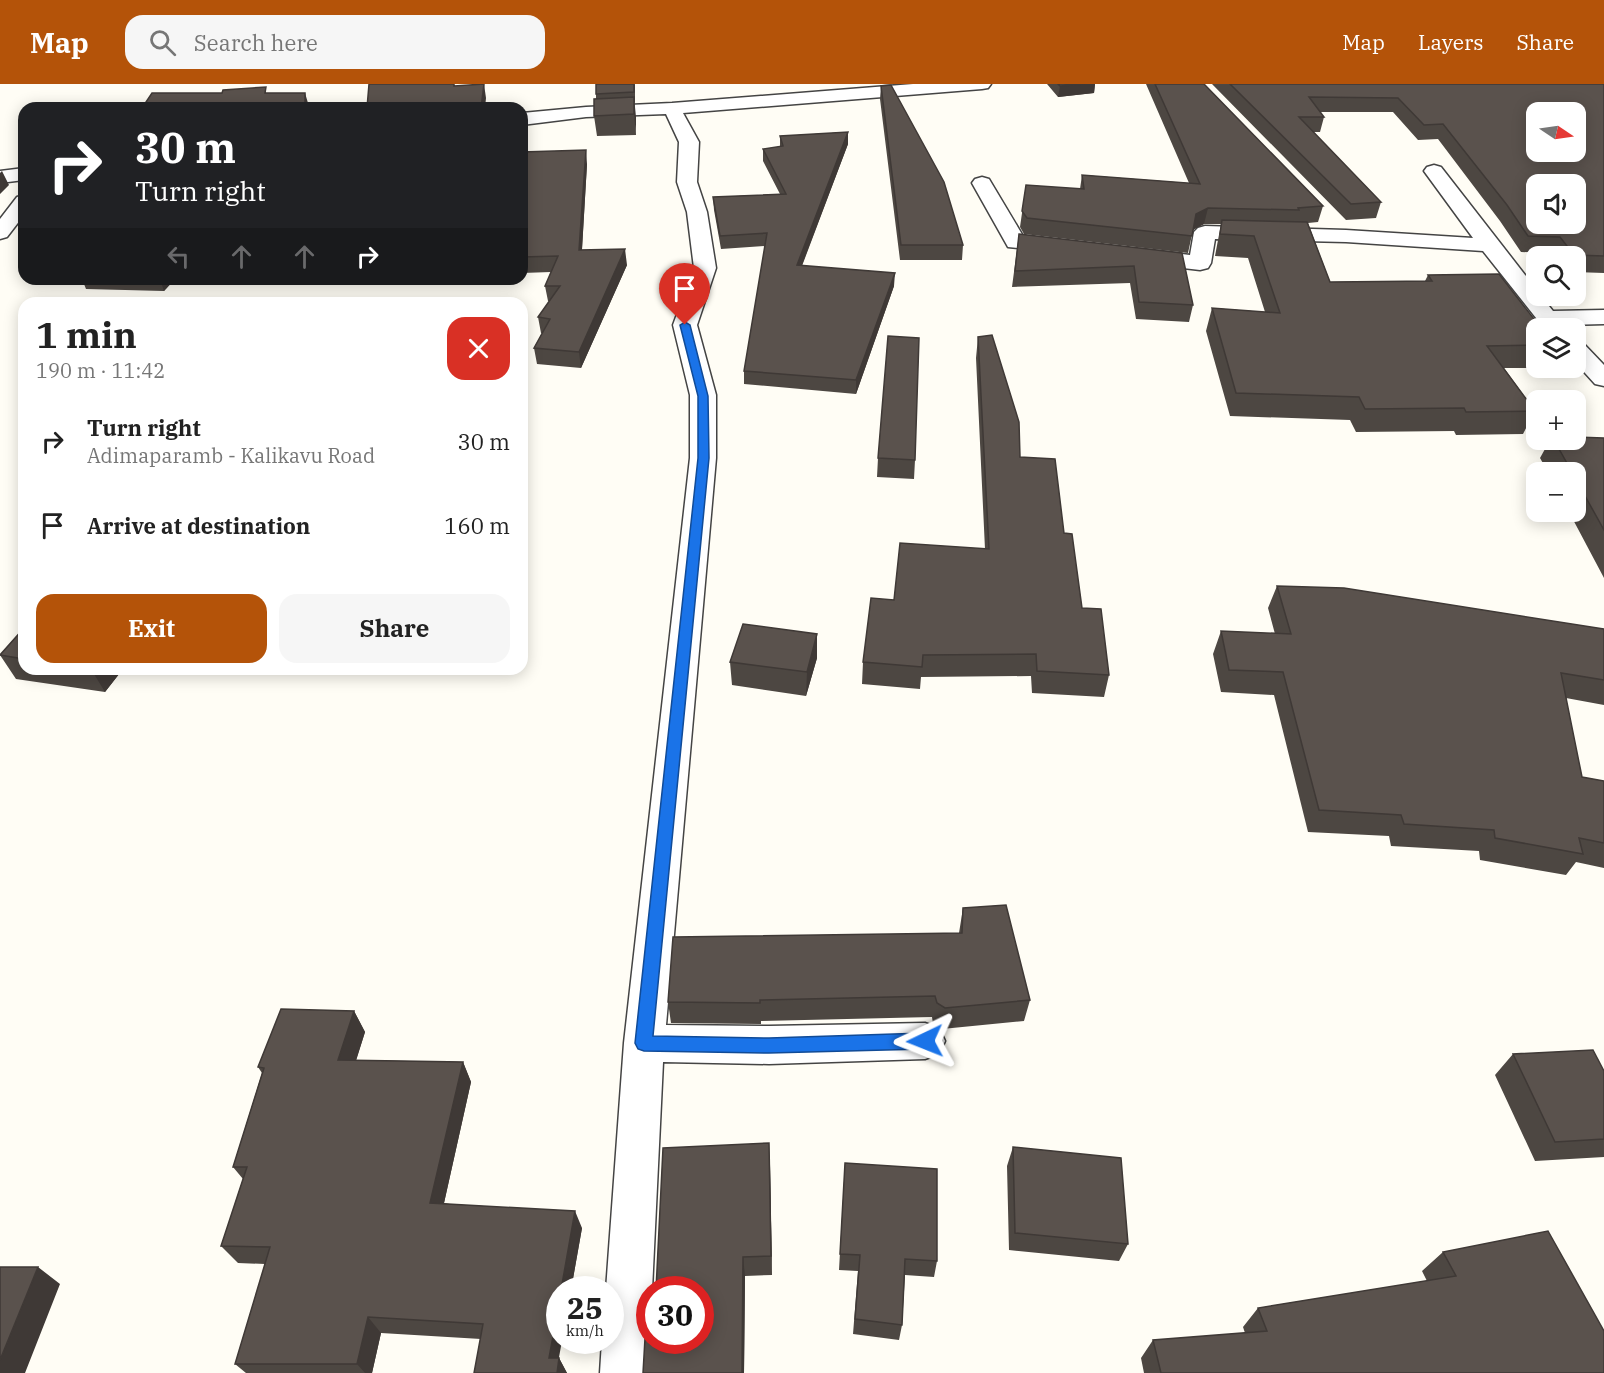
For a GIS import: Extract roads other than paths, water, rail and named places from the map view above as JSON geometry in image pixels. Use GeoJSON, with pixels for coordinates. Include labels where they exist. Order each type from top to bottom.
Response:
{"type":"FeatureCollection","features":[{"type":"Feature","properties":{"kind":"street"},"geometry":{"type":"LineString","coordinates":[[528,118],[586,112],[672,108],[982,84]]}},
{"type":"Feature","properties":{"kind":"street"},"geometry":{"type":"LineString","coordinates":[[624,1373],[644,1043],[703,458],[703,396],[685,325],[705,268],[697,212],[687,182],[689,142],[672,108]]}},
{"type":"Feature","properties":{"kind":"street"},"geometry":{"type":"LineString","coordinates":[[1434,171],[1489,246],[1548,318]]}},
{"type":"Feature","properties":{"kind":"street"},"geometry":{"type":"LineString","coordinates":[[0,177],[18,175]]}},
{"type":"Feature","properties":{"kind":"street"},"geometry":{"type":"LineString","coordinates":[[982,183],[1016,242],[1085,250]]}},
{"type":"Feature","properties":{"kind":"street"},"geometry":{"type":"LineString","coordinates":[[0,233],[18,209]]}},
{"type":"Feature","properties":{"kind":"street"},"geometry":{"type":"LineString","coordinates":[[1330,219],[1346,236]]}},
{"type":"Feature","properties":{"kind":"street"},"geometry":{"type":"LineString","coordinates":[[1120,254],[1200,263],[1205,232],[1346,236],[1489,246]]}},
{"type":"Feature","properties":{"kind":"street"},"geometry":{"type":"LineString","coordinates":[[1586,319],[1604,317]]}},
{"type":"Feature","properties":{"kind":"street"},"geometry":{"type":"LineString","coordinates":[[1586,360],[1604,379]]}},
{"type":"Feature","properties":{"kind":"street"},"geometry":{"type":"LineString","coordinates":[[644,1043],[769,1045],[925,1041]]}}]}
